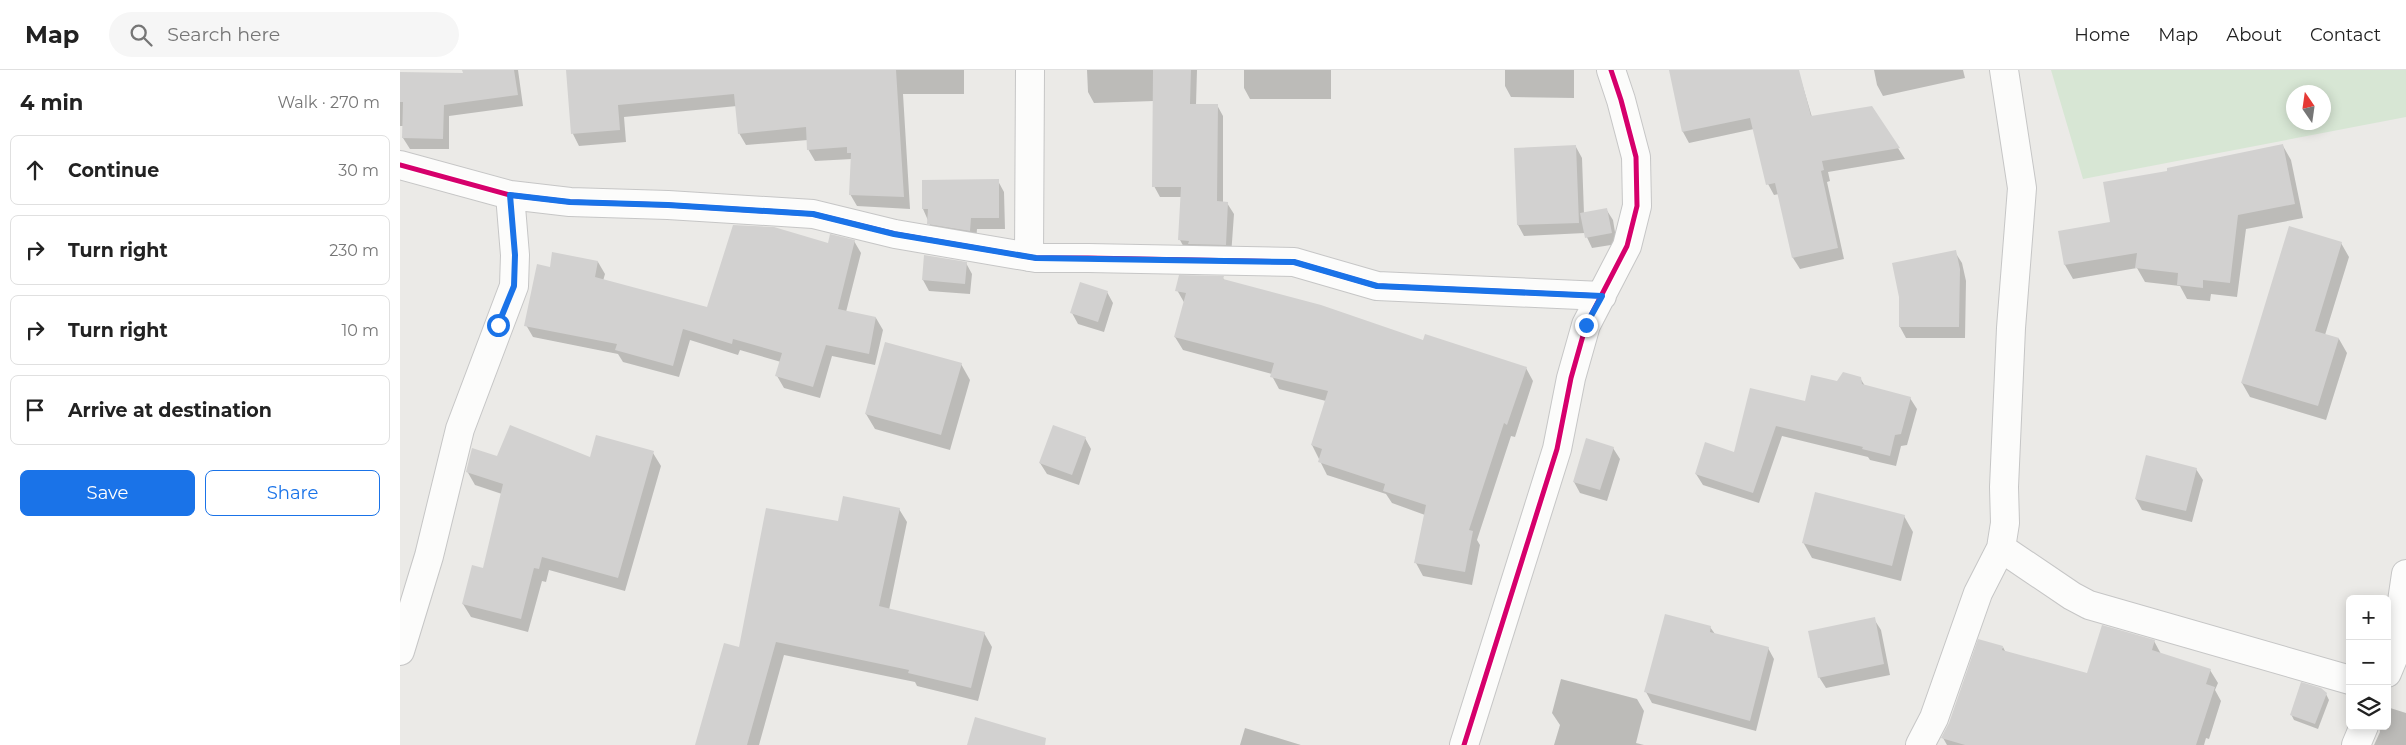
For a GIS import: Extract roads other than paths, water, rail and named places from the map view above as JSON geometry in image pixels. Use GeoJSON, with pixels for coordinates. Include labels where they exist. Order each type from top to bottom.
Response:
{"type":"FeatureCollection","features":[{"type":"Feature","properties":{"kind":"street"},"geometry":{"type":"LineString","coordinates":[[1029,257],[1030,70]]}},
{"type":"Feature","properties":{"kind":"street"},"geometry":{"type":"LineString","coordinates":[[1464,745],[1558,449],[1571,378],[1586,325],[1627,246],[1637,206],[1636,157],[1611,70]]}},
{"type":"Feature","properties":{"kind":"street"},"geometry":{"type":"LineString","coordinates":[[1920,745],[1934,718],[1978,593],[2001,548],[2005,523],[2004,486],[2011,328],[2022,188],[2004,70]]}},
{"type":"Feature","properties":{"kind":"street"},"geometry":{"type":"LineString","coordinates":[[400,165],[510,195],[570,202],[668,205],[813,214],[894,234],[1029,257],[1294,262],[1377,286],[1602,296]]}},
{"type":"Feature","properties":{"kind":"street"},"geometry":{"type":"LineString","coordinates":[[400,651],[429,556],[460,429],[514,286],[515,255],[510,195]]}},
{"type":"Feature","properties":{"kind":"street"},"geometry":{"type":"LineString","coordinates":[[2001,548],[2089,605],[2346,679]]}},
{"type":"Feature","properties":{"kind":"street"},"geometry":{"type":"LineString","coordinates":[[2391,655],[2406,574]]}},
{"type":"Feature","properties":{"kind":"street"},"geometry":{"type":"LineString","coordinates":[[2356,745],[2362,730]]}}]}
